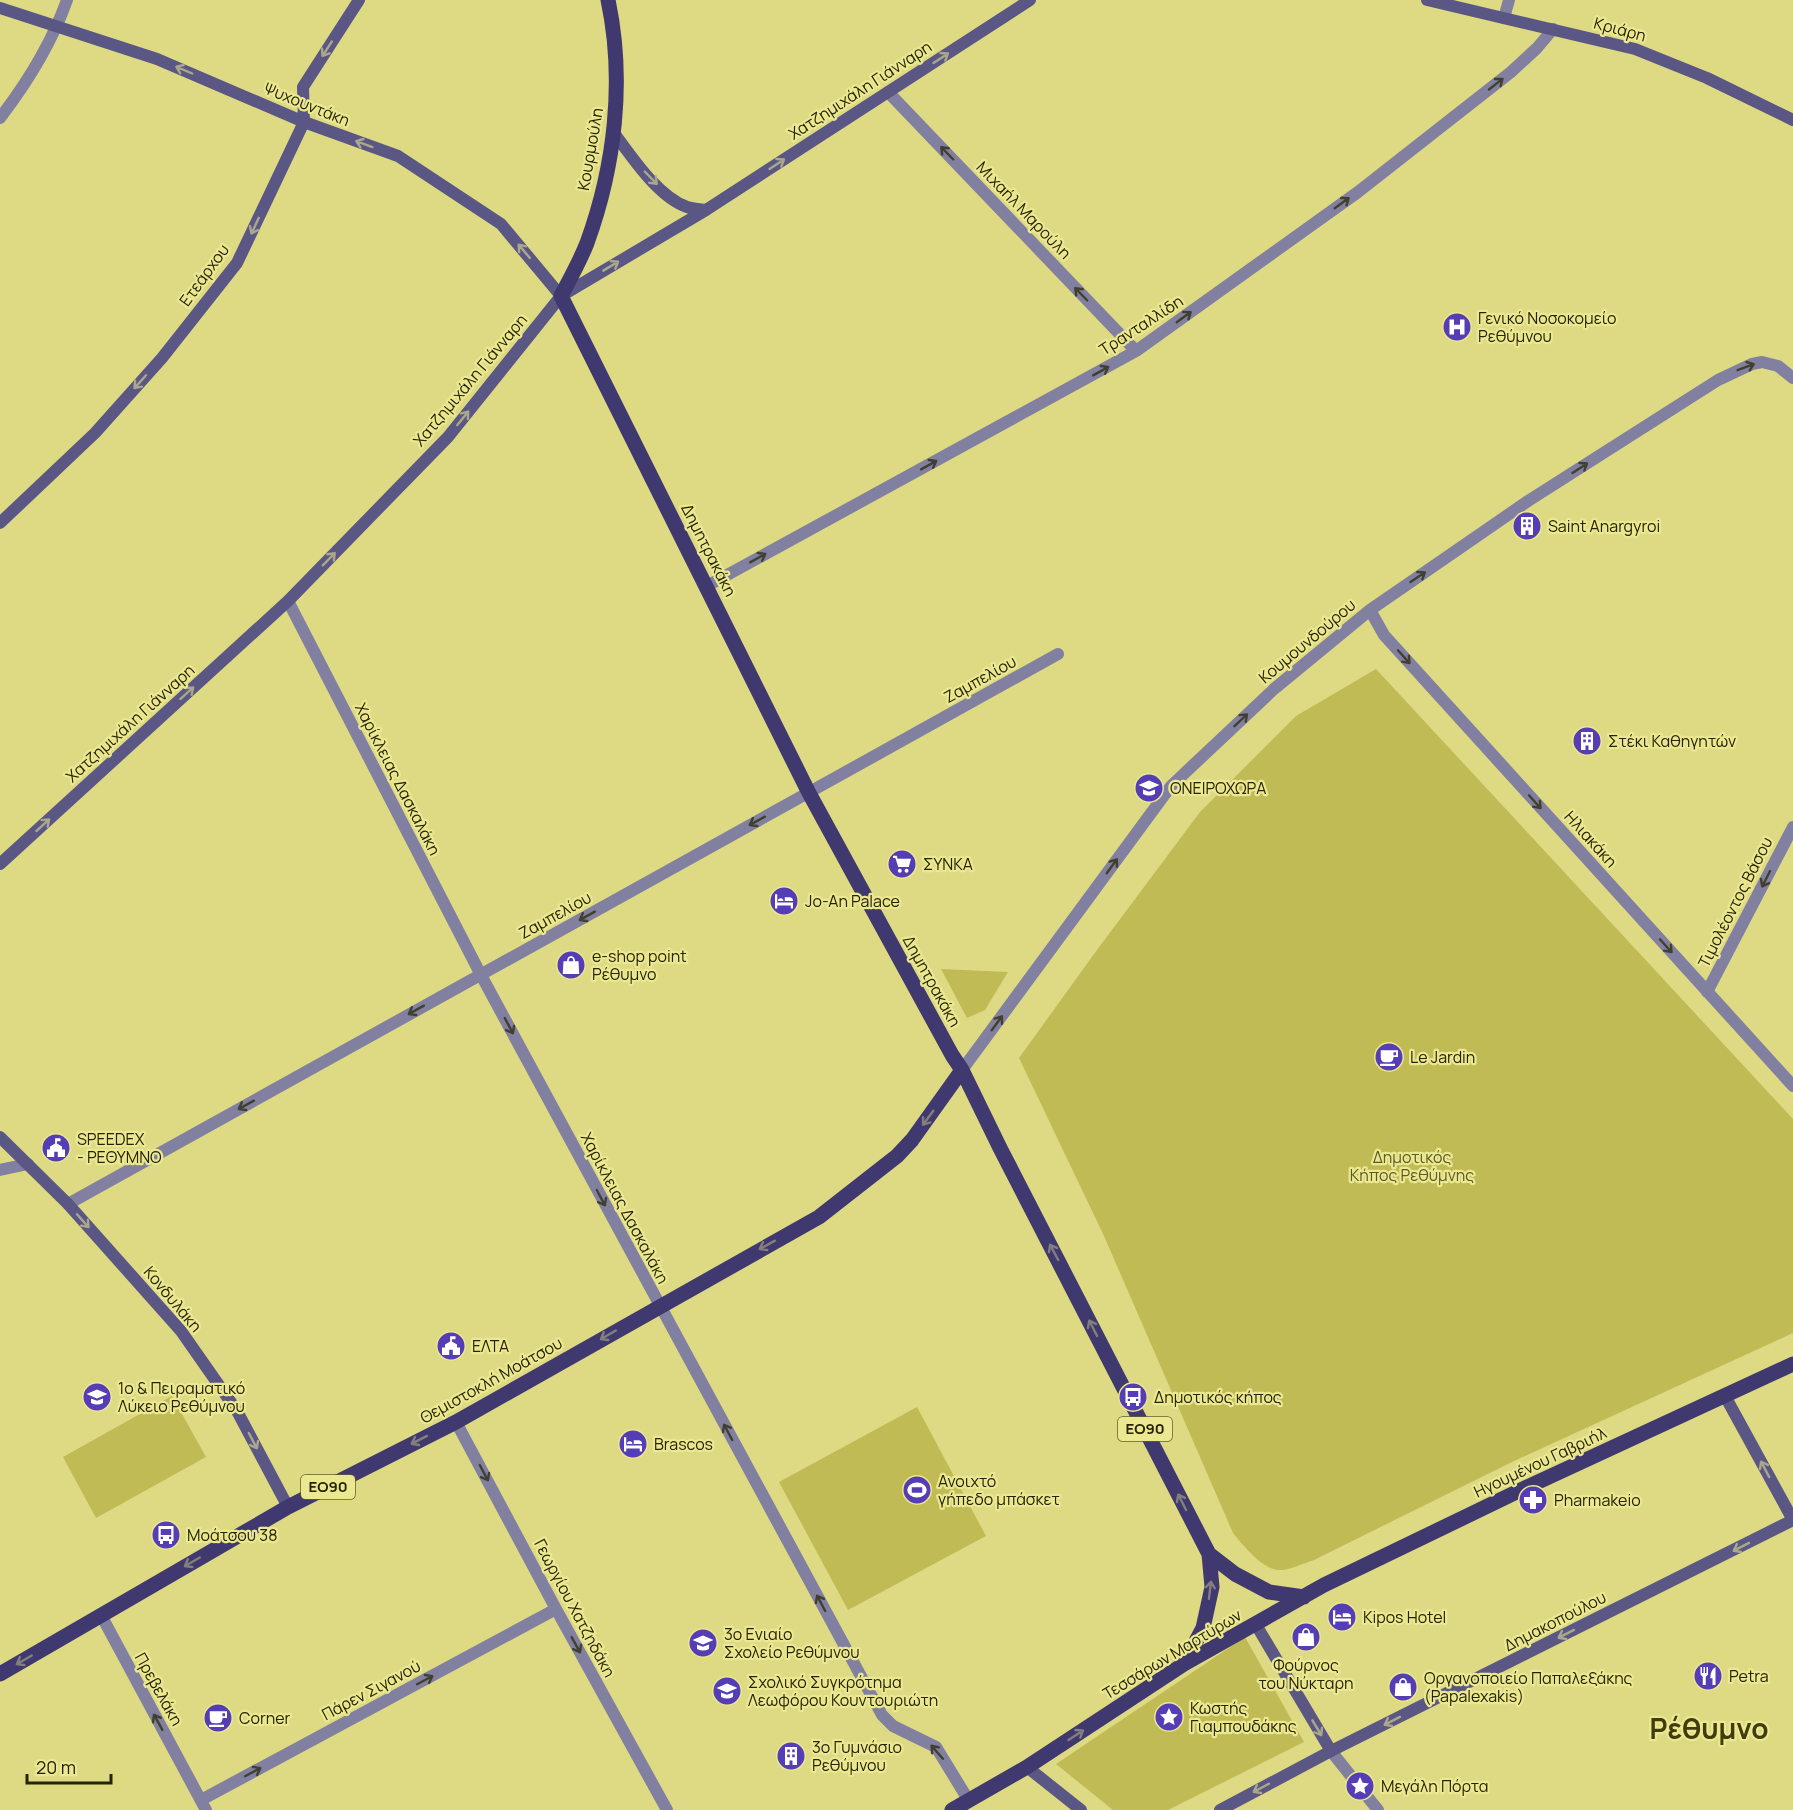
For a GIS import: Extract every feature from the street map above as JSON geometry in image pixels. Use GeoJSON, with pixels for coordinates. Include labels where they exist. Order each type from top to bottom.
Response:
{"type":"FeatureCollection","features":[{"type":"Feature","properties":{"kind":"main road","name":"Κουρμούλη"},"geometry":{"type":"LineString","coordinates":[[561,296],[586,244],[598,209],[614,133],[617,60],[608,0]]}},
{"type":"Feature","properties":{"kind":"main road","name":"Δημητρακάκη"},"geometry":{"type":"LineString","coordinates":[[561,296],[809,793],[962,1070],[1209,1554],[1235,1574],[1269,1592],[1304,1597]]}},
{"type":"Feature","properties":{"kind":"main road","name":"Θεμιστοκλή Μοάτσου"},"geometry":{"type":"LineString","coordinates":[[0,1674],[288,1507],[456,1422],[658,1305],[819,1216],[897,1156],[912,1140],[962,1070]]}},
{"type":"Feature","properties":{"kind":"main road","name":"Ηγουμένου Γαβριήλ"},"geometry":{"type":"LineString","coordinates":[[1304,1597],[1524,1488],[1793,1364]]}},
{"type":"Feature","properties":{"kind":"main road","name":"ΕΟ90"},"geometry":{"type":"LineString","coordinates":[[1184,1664],[1203,1628],[1208,1608],[1212,1587],[1209,1554]]}},
{"type":"Feature","properties":{"kind":"main road","name":"ΕΟ90"},"geometry":{"type":"LineString","coordinates":[[1255,1623],[1304,1597]]}},
{"type":"Feature","properties":{"kind":"main road","name":"Τεσσάρων Μαρτύρων"},"geometry":{"type":"LineString","coordinates":[[1027,1767],[1184,1664],[1255,1623]]}},
{"type":"Feature","properties":{"kind":"main road","name":"ΕΟ90"},"geometry":{"type":"LineString","coordinates":[[952,1810],[1027,1767]]}},
{"type":"Feature","properties":{"kind":"street"},"geometry":{"type":"LineString","coordinates":[[0,118],[13,101],[57,26],[67,0]]}},
{"type":"Feature","properties":{"kind":"street","name":"Ετεάρχου"},"geometry":{"type":"LineString","coordinates":[[0,523],[94,433],[162,358],[237,263],[304,122],[303,87],[359,0]]}},
{"type":"Feature","properties":{"kind":"street","name":"Χατζημιχάλη Γιάνναρη"},"geometry":{"type":"LineString","coordinates":[[0,864],[288,601],[448,436],[561,296],[706,210],[1030,0]]}},
{"type":"Feature","properties":{"kind":"street","name":"Κριάρη"},"geometry":{"type":"LineString","coordinates":[[1427,0],[1606,41],[1655,56],[1707,78],[1793,120]]}},
{"type":"Feature","properties":{"kind":"street"},"geometry":{"type":"LineString","coordinates":[[1504,18],[1509,0]]}},
{"type":"Feature","properties":{"kind":"street","name":"Ψυχουντάκη"},"geometry":{"type":"LineString","coordinates":[[0,8],[156,58],[304,122],[398,156],[501,224],[561,296]]}},
{"type":"Feature","properties":{"kind":"street","name":"Τρανταλλίδη"},"geometry":{"type":"LineString","coordinates":[[707,586],[1136,351],[1358,192],[1510,72],[1553,30]]}},
{"type":"Feature","properties":{"kind":"street","name":"Μιχαήλ Μαρούλη"},"geometry":{"type":"LineString","coordinates":[[888,92],[1136,351]]}},
{"type":"Feature","properties":{"kind":"street"},"geometry":{"type":"LineString","coordinates":[[614,133],[647,175],[672,200],[688,208],[706,210]]}},
{"type":"Feature","properties":{"kind":"street","name":"Κουμουνδούρου"},"geometry":{"type":"LineString","coordinates":[[962,1070],[1172,786],[1274,689],[1370,610],[1528,501],[1718,380],[1752,363],[1762,362],[1778,366],[1793,378]]}},
{"type":"Feature","properties":{"kind":"street","name":"Χαρίκλειας Δασκαλάκη"},"geometry":{"type":"LineString","coordinates":[[288,601],[481,975],[658,1305],[882,1714],[893,1726],[936,1747],[969,1801]]}},
{"type":"Feature","properties":{"kind":"street","name":"Ηλιακάκη"},"geometry":{"type":"LineString","coordinates":[[1370,610],[1384,635],[1793,1086]]}},
{"type":"Feature","properties":{"kind":"street","name":"Ζαμπελίου"},"geometry":{"type":"LineString","coordinates":[[68,1204],[1058,654]]}},
{"type":"Feature","properties":{"kind":"street","name":"Τιμολέοντος Βάσου"},"geometry":{"type":"LineString","coordinates":[[1707,992],[1793,827]]}},
{"type":"Feature","properties":{"kind":"street","name":"Κονδυλάκη"},"geometry":{"type":"LineString","coordinates":[[0,1137],[68,1204],[180,1331],[237,1411],[288,1507]]}},
{"type":"Feature","properties":{"kind":"street"},"geometry":{"type":"LineString","coordinates":[[0,1170],[28,1164]]}},
{"type":"Feature","properties":{"kind":"street"},"geometry":{"type":"LineString","coordinates":[[1725,1396],[1793,1520]]}},
{"type":"Feature","properties":{"kind":"street","name":"Γεωργίου Χατζηδάκη"},"geometry":{"type":"LineString","coordinates":[[456,1422],[667,1810]]}},
{"type":"Feature","properties":{"kind":"street","name":"Δημακοπούλου"},"geometry":{"type":"LineString","coordinates":[[1331,1751],[1793,1520]]}},
{"type":"Feature","properties":{"kind":"street","name":"Πάρεν Σιγανού"},"geometry":{"type":"LineString","coordinates":[[204,1805],[556,1609]]}},
{"type":"Feature","properties":{"kind":"street","name":"Πρεβελάκη"},"geometry":{"type":"LineString","coordinates":[[101,1615],[204,1805]]}},
{"type":"Feature","properties":{"kind":"street","name":"Τεσσάρων Μαρτύρων"},"geometry":{"type":"LineString","coordinates":[[1255,1623],[1331,1751]]}},
{"type":"Feature","properties":{"kind":"street"},"geometry":{"type":"LineString","coordinates":[[1220,1810],[1331,1751],[1378,1810]]}},
{"type":"Feature","properties":{"kind":"street"},"geometry":{"type":"LineString","coordinates":[[1027,1767],[1081,1810]]}},
{"type":"Feature","properties":{"kind":"green space","name":"Δημοτικός Κήπος Ρεθύμνης"},"geometry":{"type":"Polygon","coordinates":[[[1376,669],[1793,1119],[1793,1333],[1512,1462],[1314,1560],[1282,1570],[1268,1567],[1254,1557],[1233,1533],[1104,1236],[1019,1058],[1200,812],[1296,716],[1376,669]]]}},
{"type":"Feature","properties":{"kind":"green space"},"geometry":{"type":"Polygon","coordinates":[[[941,969],[1008,972],[985,1010],[967,1018],[941,969]]]}},
{"type":"Feature","properties":{"kind":"green space"},"geometry":{"type":"Polygon","coordinates":[[[172,1396],[206,1457],[96,1518],[63,1457],[172,1396]]]}},
{"type":"Feature","properties":{"kind":"green space"},"geometry":{"type":"Polygon","coordinates":[[[917,1407],[986,1536],[848,1610],[779,1482],[917,1407]]]}},
{"type":"Feature","properties":{"kind":"green space"},"geometry":{"type":"Polygon","coordinates":[[[1245,1637],[1304,1742],[1168,1810],[1113,1810],[1056,1764],[1245,1637]]]}},
{"type":"Feature","properties":{"kind":"place","name":"Γενικό Νοσοκομείο Ρεθύμνου"},"geometry":{"type":"Point","coordinates":[1457,327]}},
{"type":"Feature","properties":{"kind":"place","name":"Saint Anargyroi"},"geometry":{"type":"Point","coordinates":[1527,526]}},
{"type":"Feature","properties":{"kind":"place","name":"Στέκι Καθηγητών"},"geometry":{"type":"Point","coordinates":[1587,741]}},
{"type":"Feature","properties":{"kind":"place","name":"ΟΝΕΙΡΟΧΩΡΑ"},"geometry":{"type":"Point","coordinates":[1149,788]}},
{"type":"Feature","properties":{"kind":"place","name":"ΣΥΝΚΑ"},"geometry":{"type":"Point","coordinates":[902,864]}},
{"type":"Feature","properties":{"kind":"place","name":"Jo-An Palace"},"geometry":{"type":"Point","coordinates":[784,901]}},
{"type":"Feature","properties":{"kind":"place","name":"e-shop point Ρέθυμνο"},"geometry":{"type":"Point","coordinates":[571,965]}},
{"type":"Feature","properties":{"kind":"place","name":"Le Jardin"},"geometry":{"type":"Point","coordinates":[1389,1057]}},
{"type":"Feature","properties":{"kind":"place","name":"SPEEDEX - ΡΕΘΥΜΝΟ"},"geometry":{"type":"Point","coordinates":[56,1148]}},
{"type":"Feature","properties":{"kind":"place","name":"ΕΛΤΑ"},"geometry":{"type":"Point","coordinates":[451,1346]}},
{"type":"Feature","properties":{"kind":"place","name":"1ο & Πειραματικό Λύκειο Ρεθύμνου"},"geometry":{"type":"Point","coordinates":[97,1397]}},
{"type":"Feature","properties":{"kind":"place","name":"Δημοτικός κήπος"},"geometry":{"type":"Point","coordinates":[1133,1397]}},
{"type":"Feature","properties":{"kind":"place","name":"Brascos"},"geometry":{"type":"Point","coordinates":[633,1444]}},
{"type":"Feature","properties":{"kind":"place","name":"Ανοιχτό γήπεδο μπάσκετ"},"geometry":{"type":"Point","coordinates":[917,1490]}},
{"type":"Feature","properties":{"kind":"place","name":"Pharmakeio"},"geometry":{"type":"Point","coordinates":[1533,1500]}},
{"type":"Feature","properties":{"kind":"place","name":"Μοάτσου 38"},"geometry":{"type":"Point","coordinates":[166,1535]}},
{"type":"Feature","properties":{"kind":"place","name":"Kipos Hotel"},"geometry":{"type":"Point","coordinates":[1342,1617]}},
{"type":"Feature","properties":{"kind":"place","name":"Φούρνος του Νύκταρη"},"geometry":{"type":"Point","coordinates":[1306,1637]}},
{"type":"Feature","properties":{"kind":"place","name":"3ο Ενιαίο Σχολείο Ρεθύμνου"},"geometry":{"type":"Point","coordinates":[703,1643]}},
{"type":"Feature","properties":{"kind":"place","name":"Petra"},"geometry":{"type":"Point","coordinates":[1708,1676]}},
{"type":"Feature","properties":{"kind":"place","name":"Οργανοποιείο Παπαλεξάκης (Papalexakis)"},"geometry":{"type":"Point","coordinates":[1403,1687]}},
{"type":"Feature","properties":{"kind":"place","name":"Σχολικό Συγκρότημα Λεωφόρου Κουντουριώτη"},"geometry":{"type":"Point","coordinates":[727,1691]}},
{"type":"Feature","properties":{"kind":"place","name":"Κωστής Γιαμπουδάκης"},"geometry":{"type":"Point","coordinates":[1169,1717]}},
{"type":"Feature","properties":{"kind":"place","name":"Corner"},"geometry":{"type":"Point","coordinates":[218,1718]}},
{"type":"Feature","properties":{"kind":"place","name":"3o Γυμνάσιο Ρεθύμνου"},"geometry":{"type":"Point","coordinates":[791,1756]}},
{"type":"Feature","properties":{"kind":"place","name":"Μεγάλη Πόρτα"},"geometry":{"type":"Point","coordinates":[1360,1786]}},
{"type":"Feature","properties":{"kind":"district","name":"Ρέθυμνο"},"geometry":{"type":"Point","coordinates":[1709,1729]}}]}
